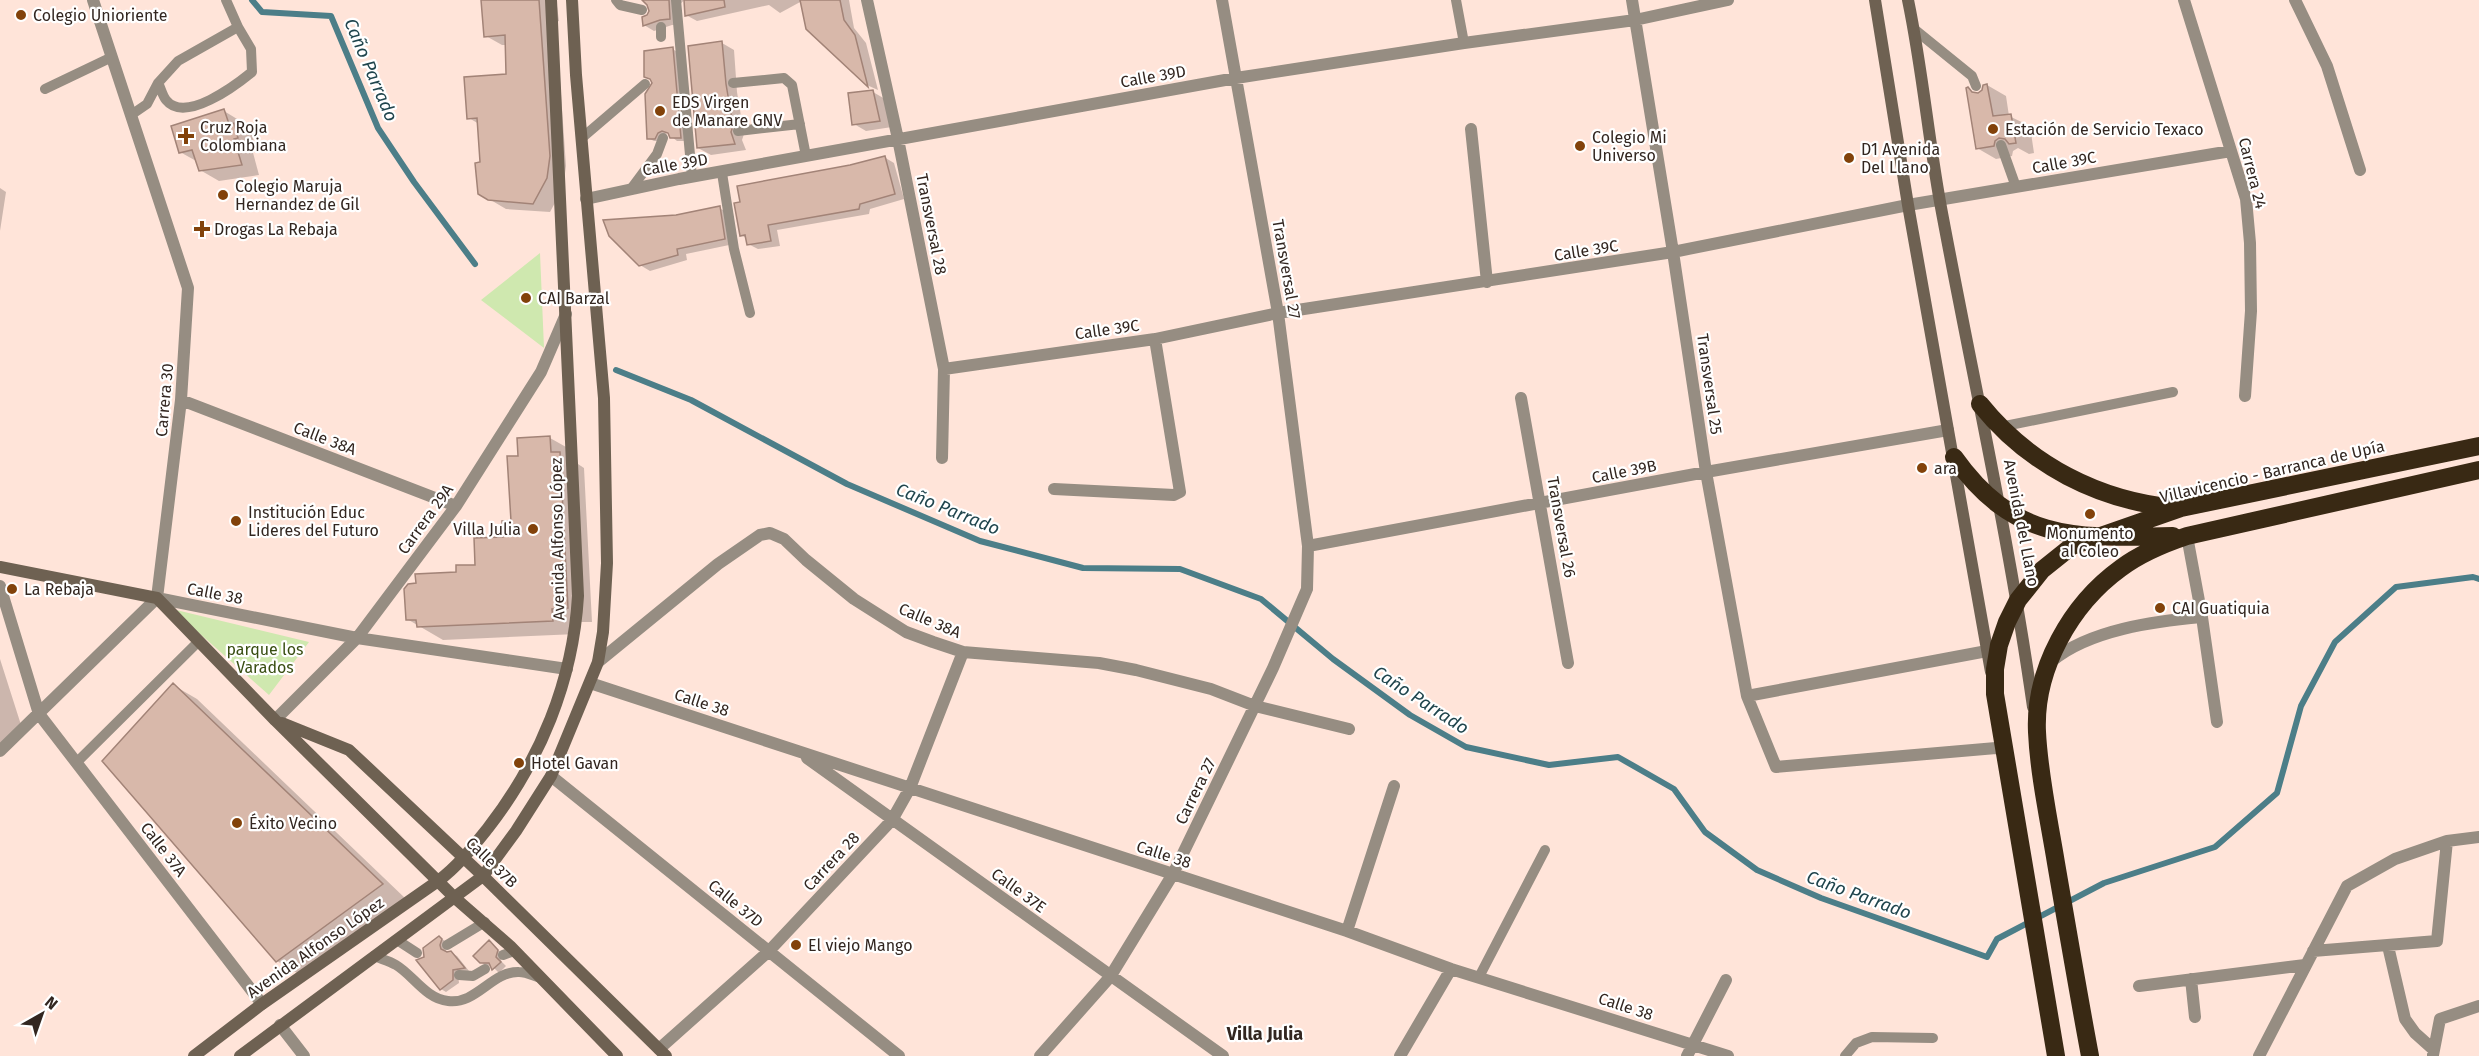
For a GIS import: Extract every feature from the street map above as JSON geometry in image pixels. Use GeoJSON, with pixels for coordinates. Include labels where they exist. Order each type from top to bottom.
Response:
{"type":"FeatureCollection","features":[{"type":"Feature","properties":{"kind":"highway"},"geometry":{"type":"LineString","coordinates":[[1980,404],[2000,427],[2043,463],[2093,489],[2136,502],[2181,508]]}},
{"type":"Feature","properties":{"kind":"highway","name":"Villavicencio - Barranca de Upía"},"geometry":{"type":"LineString","coordinates":[[1995,694],[1995,669],[1999,645],[2018,600],[2029,584],[2056,557],[2072,546],[2181,508],[2479,446]]}},
{"type":"Feature","properties":{"kind":"highway"},"geometry":{"type":"LineString","coordinates":[[1954,457],[1974,483],[1997,505],[2022,520],[2050,531],[2098,538],[2187,536]]}},
{"type":"Feature","properties":{"kind":"highway"},"geometry":{"type":"LineString","coordinates":[[2037,732],[2040,697],[2049,663],[2071,620],[2102,583],[2142,555],[2187,536],[2479,470]]}},
{"type":"Feature","properties":{"kind":"highway"},"geometry":{"type":"LineString","coordinates":[[1995,694],[2056,1056]]}},
{"type":"Feature","properties":{"kind":"highway","name":"Avenida del Llano"},"geometry":{"type":"LineString","coordinates":[[2037,732],[2049,819],[2090,1056]]}},
{"type":"Feature","properties":{"kind":"street","name":"Carrera 30"},"geometry":{"type":"LineString","coordinates":[[93,0],[188,288],[181,400],[158,598]]}},
{"type":"Feature","properties":{"kind":"street","name":"Avenida Alfonso López"},"geometry":{"type":"LineString","coordinates":[[194,1056],[262,1004],[438,881],[465,859],[504,808],[532,761],[554,711],[574,641],[578,596],[567,313],[551,0]]}},
{"type":"Feature","properties":{"kind":"street"},"geometry":{"type":"LineString","coordinates":[[240,1056],[483,876],[522,822],[551,776],[598,662],[603,632],[607,563],[604,398],[576,75],[572,0]]}},
{"type":"Feature","properties":{"kind":"street","name":"Transversal 28"},"geometry":{"type":"LineString","coordinates":[[867,0],[898,139],[944,369],[942,458]]}},
{"type":"Feature","properties":{"kind":"street","name":"Transversal 27"},"geometry":{"type":"LineString","coordinates":[[1222,0],[1278,313],[1308,546]]}},
{"type":"Feature","properties":{"kind":"street","name":"Transversal 25"},"geometry":{"type":"LineString","coordinates":[[1632,0],[1706,472],[1747,696],[1776,767],[2004,749]]}},
{"type":"Feature","properties":{"kind":"street","name":"Calle 39D"},"geometry":{"type":"LineString","coordinates":[[586,199],[692,177],[1236,78],[1464,43],[1635,20],[1728,0]]}},
{"type":"Feature","properties":{"kind":"street"},"geometry":{"type":"LineString","coordinates":[[1875,0],[1908,206],[1995,694]]}},
{"type":"Feature","properties":{"kind":"street","name":"Avenida del Llano"},"geometry":{"type":"LineString","coordinates":[[1908,0],[1940,200],[1980,404],[1997,505],[2018,600],[2037,732]]}},
{"type":"Feature","properties":{"kind":"street","name":"Carrera 24"},"geometry":{"type":"LineString","coordinates":[[2184,0],[2246,199],[2250,243],[2251,311],[2245,396]]}},
{"type":"Feature","properties":{"kind":"street"},"geometry":{"type":"LineString","coordinates":[[2295,0],[2328,66],[2360,170]]}},
{"type":"Feature","properties":{"kind":"street"},"geometry":{"type":"LineString","coordinates":[[1471,129],[1487,282]]}},
{"type":"Feature","properties":{"kind":"street","name":"Calle 39C"},"geometry":{"type":"LineString","coordinates":[[944,369],[1155,339],[1278,313],[1673,252],[1940,200],[2231,151]]}},
{"type":"Feature","properties":{"kind":"street","name":"Carrera 29A"},"geometry":{"type":"LineString","coordinates":[[275,720],[357,638],[456,506],[541,372],[567,313]]}},
{"type":"Feature","properties":{"kind":"street"},"geometry":{"type":"LineString","coordinates":[[1054,489],[1174,495],[1181,490],[1155,339]]}},
{"type":"Feature","properties":{"kind":"street","name":"Transversal 26"},"geometry":{"type":"LineString","coordinates":[[1521,398],[1542,504],[1568,663]]}},
{"type":"Feature","properties":{"kind":"street","name":"Calle 38A"},"geometry":{"type":"LineString","coordinates":[[181,400],[456,506]]}},
{"type":"Feature","properties":{"kind":"street","name":"Calle 39B"},"geometry":{"type":"LineString","coordinates":[[1308,546],[1706,472],[1948,430]]}},
{"type":"Feature","properties":{"kind":"street","name":"Calle 38A"},"geometry":{"type":"LineString","coordinates":[[598,662],[718,564],[760,535],[770,533],[784,538],[829,580],[880,616],[906,632],[963,652],[1089,662],[1136,670],[1211,689],[1255,706],[1349,729]]}},
{"type":"Feature","properties":{"kind":"street"},"geometry":{"type":"LineString","coordinates":[[2187,536],[2202,617],[2217,722]]}},
{"type":"Feature","properties":{"kind":"street","name":"Carrera 27"},"geometry":{"type":"LineString","coordinates":[[1040,1056],[1110,977],[1173,874],[1273,668],[1307,589],[1308,546]]}},
{"type":"Feature","properties":{"kind":"street","name":"Calle 38"},"geometry":{"type":"LineString","coordinates":[[0,567],[357,638],[567,669]]}},
{"type":"Feature","properties":{"kind":"street"},"geometry":{"type":"LineString","coordinates":[[0,586],[39,714]]}},
{"type":"Feature","properties":{"kind":"street"},"geometry":{"type":"LineString","coordinates":[[0,751],[158,598]]}},
{"type":"Feature","properties":{"kind":"street","name":"Calle 37B"},"geometry":{"type":"LineString","coordinates":[[158,598],[275,720],[455,898],[485,922],[509,953],[541,978],[617,1056]]}},
{"type":"Feature","properties":{"kind":"street"},"geometry":{"type":"LineString","coordinates":[[2049,663],[2067,649],[2087,640],[2119,631],[2202,617]]}},
{"type":"Feature","properties":{"kind":"street"},"geometry":{"type":"LineString","coordinates":[[1747,696],[1987,651]]}},
{"type":"Feature","properties":{"kind":"street","name":"Carrera 28"},"geometry":{"type":"LineString","coordinates":[[663,1053],[770,951],[892,820],[910,788],[963,652]]}},
{"type":"Feature","properties":{"kind":"street","name":"Calle 38"},"geometry":{"type":"LineString","coordinates":[[590,683],[1347,931],[1451,969],[1690,1050],[1728,1056]]}},
{"type":"Feature","properties":{"kind":"street","name":"Calle 37A"},"geometry":{"type":"LineString","coordinates":[[39,714],[262,1004]]}},
{"type":"Feature","properties":{"kind":"street","name":"Calle 37B"},"geometry":{"type":"LineString","coordinates":[[275,720],[349,750],[483,876],[663,1053]]}},
{"type":"Feature","properties":{"kind":"street","name":"Calle 37E"},"geometry":{"type":"LineString","coordinates":[[796,751],[1223,1056]]}},
{"type":"Feature","properties":{"kind":"street","name":"Calle 37D"},"geometry":{"type":"LineString","coordinates":[[551,776],[899,1056]]}},
{"type":"Feature","properties":{"kind":"street"},"geometry":{"type":"LineString","coordinates":[[1347,931],[1394,786]]}},
{"type":"Feature","properties":{"kind":"street"},"geometry":{"type":"LineString","coordinates":[[2259,1056],[2347,886],[2395,859],[2447,841],[2479,837]]}},
{"type":"Feature","properties":{"kind":"street"},"geometry":{"type":"LineString","coordinates":[[2313,951],[2437,941],[2447,841]]}},
{"type":"Feature","properties":{"kind":"street"},"geometry":{"type":"LineString","coordinates":[[2388,946],[2405,1020],[2433,1053]]}},
{"type":"Feature","properties":{"kind":"street"},"geometry":{"type":"LineString","coordinates":[[2139,986],[2305,965]]}},
{"type":"Feature","properties":{"kind":"street"},"geometry":{"type":"LineString","coordinates":[[1400,1056],[1451,969]]}},
{"type":"Feature","properties":{"kind":"street"},"geometry":{"type":"LineString","coordinates":[[2191,979],[2195,1017]]}},
{"type":"Feature","properties":{"kind":"street"},"geometry":{"type":"LineString","coordinates":[[1690,1050],[1726,981]]}},
{"type":"Feature","properties":{"kind":"street"},"geometry":{"type":"LineString","coordinates":[[2433,1053],[2440,1019],[2479,1006]]}},
{"type":"Feature","properties":{"kind":"street"},"geometry":{"type":"LineString","coordinates":[[280,1025],[304,1056]]}},
{"type":"Feature","properties":{"kind":"lane"},"geometry":{"type":"LineString","coordinates":[[158,83],[166,101],[177,107],[193,106],[235,87],[252,72],[251,49],[225,0]]}},
{"type":"Feature","properties":{"kind":"lane"},"geometry":{"type":"LineString","coordinates":[[616,0],[621,5],[642,10]]}},
{"type":"Feature","properties":{"kind":"lane"},"geometry":{"type":"LineString","coordinates":[[676,0],[692,177]]}},
{"type":"Feature","properties":{"kind":"lane"},"geometry":{"type":"LineString","coordinates":[[1456,0],[1464,43]]}},
{"type":"Feature","properties":{"kind":"lane"},"geometry":{"type":"LineString","coordinates":[[131,115],[147,104],[158,83],[178,61],[238,27]]}},
{"type":"Feature","properties":{"kind":"lane"},"geometry":{"type":"LineString","coordinates":[[1914,29],[1972,76],[1976,86]]}},
{"type":"Feature","properties":{"kind":"lane"},"geometry":{"type":"LineString","coordinates":[[45,89],[112,57]]}},
{"type":"Feature","properties":{"kind":"lane"},"geometry":{"type":"LineString","coordinates":[[733,83],[784,78],[789,80],[792,85],[806,156]]}},
{"type":"Feature","properties":{"kind":"lane"},"geometry":{"type":"LineString","coordinates":[[583,137],[645,84]]}},
{"type":"Feature","properties":{"kind":"lane"},"geometry":{"type":"LineString","coordinates":[[738,131],[800,124]]}},
{"type":"Feature","properties":{"kind":"lane"},"geometry":{"type":"LineString","coordinates":[[631,189],[648,169],[663,138]]}},
{"type":"Feature","properties":{"kind":"lane"},"geometry":{"type":"LineString","coordinates":[[2001,145],[2016,187]]}},
{"type":"Feature","properties":{"kind":"lane"},"geometry":{"type":"LineString","coordinates":[[722,173],[734,249],[750,313]]}},
{"type":"Feature","properties":{"kind":"lane"},"geometry":{"type":"LineString","coordinates":[[2000,427],[2174,392]]}},
{"type":"Feature","properties":{"kind":"lane"},"geometry":{"type":"LineString","coordinates":[[76,763],[199,641]]}},
{"type":"Feature","properties":{"kind":"lane"},"geometry":{"type":"LineString","coordinates":[[1479,977],[1545,850]]}},
{"type":"Feature","properties":{"kind":"lane"},"geometry":{"type":"LineString","coordinates":[[447,945],[485,922]]}},
{"type":"Feature","properties":{"kind":"lane"},"geometry":{"type":"LineString","coordinates":[[397,940],[417,953]]}},
{"type":"Feature","properties":{"kind":"lane"},"geometry":{"type":"LineString","coordinates":[[374,956],[395,964],[434,996],[450,1002],[462,1000],[506,975],[517,972],[541,978]]}},
{"type":"Feature","properties":{"kind":"lane"},"geometry":{"type":"LineString","coordinates":[[459,975],[473,976],[485,969]]}},
{"type":"Feature","properties":{"kind":"lane"},"geometry":{"type":"LineString","coordinates":[[1845,1056],[1856,1043],[1872,1037],[1933,1038]]}},
{"type":"Feature","properties":{"kind":"green space"},"geometry":{"type":"Polygon","coordinates":[[[540,253],[544,348],[481,300],[540,253]]]}},
{"type":"Feature","properties":{"kind":"green space","name":"parque los Varados"},"geometry":{"type":"Polygon","coordinates":[[[172,609],[309,642],[269,695],[172,609]]]}},
{"type":"Feature","properties":{"kind":"building"},"geometry":{"type":"Polygon","coordinates":[[[481,0],[539,0],[550,156],[547,178],[533,204],[488,200],[478,194],[475,163],[480,162],[477,118],[467,119],[464,77],[506,74],[505,35],[484,37],[481,0]]]}},
{"type":"Feature","properties":{"kind":"building"},"geometry":{"type":"Polygon","coordinates":[[[642,0],[669,0],[670,19],[643,26],[642,17],[649,11],[642,0]]]}},
{"type":"Feature","properties":{"kind":"building"},"geometry":{"type":"Polygon","coordinates":[[[684,0],[724,0],[725,7],[685,16],[684,0]]]}},
{"type":"Feature","properties":{"kind":"building"},"geometry":{"type":"Polygon","coordinates":[[[800,0],[840,0],[844,20],[855,35],[868,87],[806,29],[800,0]]]}},
{"type":"Feature","properties":{"kind":"building"},"geometry":{"type":"Polygon","coordinates":[[[722,41],[733,126],[731,132],[735,144],[697,148],[688,46],[722,41]]]}},
{"type":"Feature","properties":{"kind":"building","name":"EDS Virgen de Manare GNV"},"geometry":{"type":"Polygon","coordinates":[[[673,47],[681,138],[670,138],[668,133],[662,131],[655,139],[647,139],[645,94],[652,83],[650,79],[644,77],[644,51],[673,47]]]}},
{"type":"Feature","properties":{"kind":"building","name":"Estación de Servicio Texaco"},"geometry":{"type":"Polygon","coordinates":[[[1987,84],[1993,116],[2011,114],[2016,143],[2009,144],[2005,139],[1999,138],[1995,141],[1994,146],[1976,149],[1966,88],[1978,93],[1982,90],[1983,85],[1987,84]]]}},
{"type":"Feature","properties":{"kind":"building"},"geometry":{"type":"Polygon","coordinates":[[[873,90],[880,121],[852,125],[848,93],[873,90]]]}},
{"type":"Feature","properties":{"kind":"building"},"geometry":{"type":"Polygon","coordinates":[[[224,109],[229,124],[234,123],[238,138],[234,139],[242,165],[199,171],[192,150],[179,153],[171,126],[224,109]]]}},
{"type":"Feature","properties":{"kind":"building"},"geometry":{"type":"Polygon","coordinates":[[[885,156],[895,194],[860,204],[859,209],[768,225],[771,241],[747,245],[745,235],[740,236],[734,203],[740,202],[737,186],[850,165],[885,156]]]}},
{"type":"Feature","properties":{"kind":"building"},"geometry":{"type":"Polygon","coordinates":[[[720,206],[725,239],[677,249],[678,255],[639,266],[609,236],[603,220],[676,215],[720,206]]]}},
{"type":"Feature","properties":{"kind":"building","name":"Villa Julia"},"geometry":{"type":"Polygon","coordinates":[[[550,436],[551,452],[560,452],[568,608],[552,609],[553,621],[417,627],[416,620],[406,620],[404,589],[408,584],[416,583],[415,574],[456,572],[456,565],[475,565],[474,538],[503,537],[502,521],[511,521],[507,456],[518,456],[517,438],[550,436]]]}},
{"type":"Feature","properties":{"kind":"building","name":"Éxito Vecino"},"geometry":{"type":"Polygon","coordinates":[[[173,683],[383,884],[276,962],[102,761],[173,683]]]}},
{"type":"Feature","properties":{"kind":"building"},"geometry":{"type":"Polygon","coordinates":[[[439,936],[442,939],[441,949],[451,951],[465,968],[453,970],[453,980],[440,990],[416,960],[424,957],[423,948],[439,936]]]}},
{"type":"Feature","properties":{"kind":"building"},"geometry":{"type":"Polygon","coordinates":[[[489,940],[498,950],[496,957],[501,962],[492,970],[489,963],[480,963],[473,956],[489,940]]]}},
{"type":"Feature","properties":{"kind":"waterway","name":"Caño Parrado"},"geometry":{"type":"LineString","coordinates":[[252,0],[262,12],[331,16],[378,128],[414,182],[475,264]]}},
{"type":"Feature","properties":{"kind":"waterway","name":"Caño Parrado"},"geometry":{"type":"LineString","coordinates":[[616,370],[691,400],[847,484],[980,541],[1083,568],[1180,569],[1261,599],[1333,659],[1410,715],[1466,747],[1549,765],[1618,757],[1674,789],[1705,832],[1757,870],[1821,898],[1987,957],[1997,939],[2104,883],[2215,847],[2277,793],[2301,706],[2335,642],[2396,587],[2473,577],[2479,579]]}},
{"type":"Feature","properties":{"kind":"place","name":"Colegio Unioriente"},"geometry":{"type":"Point","coordinates":[21,15]}},
{"type":"Feature","properties":{"kind":"place","name":"EDS Virgen de Manare GNV"},"geometry":{"type":"Point","coordinates":[660,111]}},
{"type":"Feature","properties":{"kind":"place","name":"Estación de Servicio Texaco"},"geometry":{"type":"Point","coordinates":[1993,129]}},
{"type":"Feature","properties":{"kind":"place","name":"Cruz Roja Colombiana"},"geometry":{"type":"Point","coordinates":[186,136]}},
{"type":"Feature","properties":{"kind":"place","name":"Colegio Mi Universo"},"geometry":{"type":"Point","coordinates":[1580,146]}},
{"type":"Feature","properties":{"kind":"place","name":"D1 Avenida Del Llano"},"geometry":{"type":"Point","coordinates":[1849,158]}},
{"type":"Feature","properties":{"kind":"place","name":"Colegio Maruja Hernandez de Gil"},"geometry":{"type":"Point","coordinates":[223,195]}},
{"type":"Feature","properties":{"kind":"place","name":"Drogas La Rebaja"},"geometry":{"type":"Point","coordinates":[202,229]}},
{"type":"Feature","properties":{"kind":"place","name":"CAI Barzal"},"geometry":{"type":"Point","coordinates":[526,298]}},
{"type":"Feature","properties":{"kind":"place","name":"ara"},"geometry":{"type":"Point","coordinates":[1922,468]}},
{"type":"Feature","properties":{"kind":"place","name":"Monumento al Coleo"},"geometry":{"type":"Point","coordinates":[2090,514]}},
{"type":"Feature","properties":{"kind":"place","name":"Institución Educ Lideres del Futuro"},"geometry":{"type":"Point","coordinates":[236,521]}},
{"type":"Feature","properties":{"kind":"place","name":"Villa Julia"},"geometry":{"type":"Point","coordinates":[533,529]}},
{"type":"Feature","properties":{"kind":"place","name":"La Rebaja"},"geometry":{"type":"Point","coordinates":[12,589]}},
{"type":"Feature","properties":{"kind":"place","name":"CAI Guatiquia"},"geometry":{"type":"Point","coordinates":[2160,608]}},
{"type":"Feature","properties":{"kind":"place","name":"Hotel Gavan"},"geometry":{"type":"Point","coordinates":[519,763]}},
{"type":"Feature","properties":{"kind":"place","name":"Éxito Vecino"},"geometry":{"type":"Point","coordinates":[237,823]}},
{"type":"Feature","properties":{"kind":"place","name":"El viejo Mango"},"geometry":{"type":"Point","coordinates":[796,945]}},
{"type":"Feature","properties":{"kind":"district","name":"Villa Julia"},"geometry":{"type":"Point","coordinates":[1265,1034]}}]}
